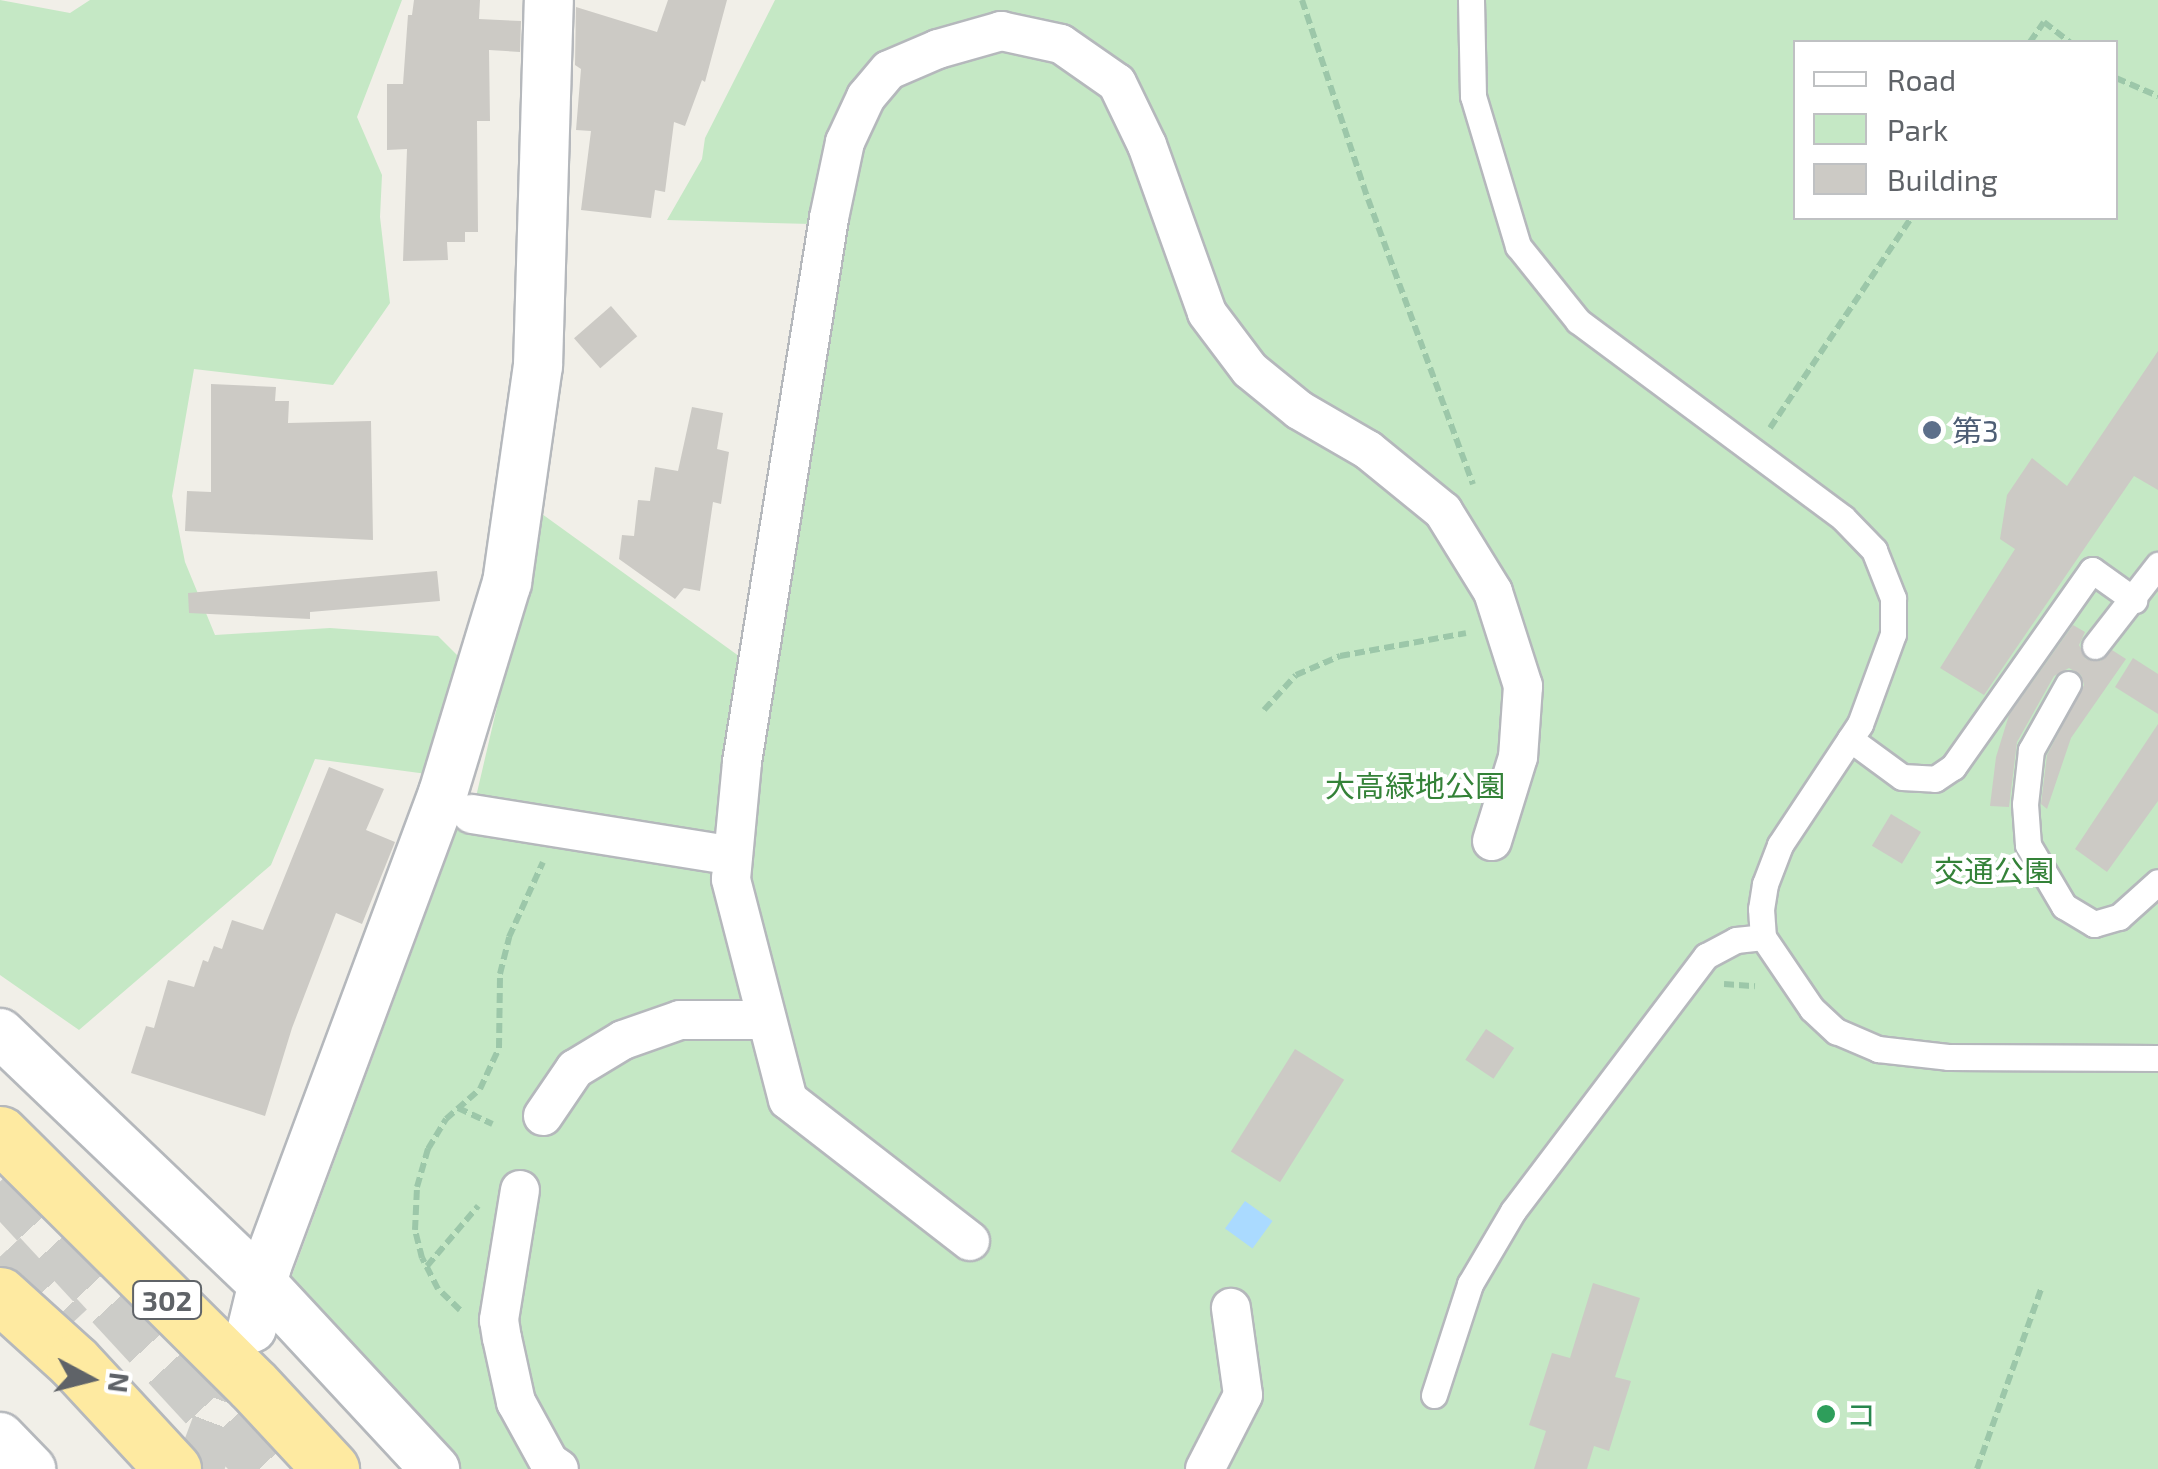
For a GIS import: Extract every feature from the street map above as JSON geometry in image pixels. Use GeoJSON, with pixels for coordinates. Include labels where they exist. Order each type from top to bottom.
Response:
{"type":"FeatureCollection","features":[{"type":"Feature","properties":{"kind":"highway","name":"302"},"geometry":{"type":"LineString","coordinates":[[0,1134],[253,1384],[331,1469]]}},
{"type":"Feature","properties":{"kind":"highway"},"geometry":{"type":"LineString","coordinates":[[0,1295],[74,1362],[173,1469]]}},
{"type":"Feature","properties":{"kind":"street"},"geometry":{"type":"LineString","coordinates":[[257,1306],[444,793],[507,583],[538,366],[549,0]]}},
{"type":"Feature","properties":{"kind":"street"},"geometry":{"type":"LineString","coordinates":[[970,1241],[788,1100],[730,879],[742,762],[810,324],[844,142],[866,98],[889,70],[938,48],[1001,32],[1061,44],[1118,82],[1146,145],[1207,313],[1250,370],[1300,410],[1368,450],[1443,510],[1493,592],[1522,686],[1518,758],[1492,841]]}},
{"type":"Feature","properties":{"kind":"street"},"geometry":{"type":"LineString","coordinates":[[472,814],[733,856]]}},
{"type":"Feature","properties":{"kind":"street"},"geometry":{"type":"LineString","coordinates":[[543,1116],[575,1069],[623,1040],[680,1020],[766,1020]]}},
{"type":"Feature","properties":{"kind":"street"},"geometry":{"type":"LineString","coordinates":[[0,1033],[257,1306],[435,1469]]}},
{"type":"Feature","properties":{"kind":"street"},"geometry":{"type":"LineString","coordinates":[[503,1193],[499,1320],[502,1338],[516,1402],[548,1462],[558,1469]]}},
{"type":"Feature","properties":{"kind":"street"},"geometry":{"type":"LineString","coordinates":[[1205,1469],[1243,1395],[1231,1308]]}},
{"type":"Feature","properties":{"kind":"street"},"geometry":{"type":"LineString","coordinates":[[0,1436],[31,1469]]}},
{"type":"Feature","properties":{"kind":"lane"},"geometry":{"type":"LineString","coordinates":[[1471,0],[1473,96],[1518,246],[1578,321],[1843,518],[1874,550],[1893,598],[1893,634],[1860,724],[1780,845],[1765,884],[1761,909],[1764,937],[1812,1009],[1836,1032],[1878,1049],[1948,1057],[2158,1058]]}},
{"type":"Feature","properties":{"kind":"lane"},"geometry":{"type":"LineString","coordinates":[[2095,646],[2158,565]]}},
{"type":"Feature","properties":{"kind":"lane"},"geometry":{"type":"LineString","coordinates":[[1850,739],[1902,777],[1935,779],[1953,767],[2092,570],[2134,600]]}},
{"type":"Feature","properties":{"kind":"lane"},"geometry":{"type":"LineString","coordinates":[[2068,684],[2031,750],[2025,804],[2028,845],[2064,906],[2094,924],[2118,917],[2158,882]]}},
{"type":"Feature","properties":{"kind":"lane"},"geometry":{"type":"LineString","coordinates":[[1434,1395],[1470,1284],[1513,1211],[1706,956],[1736,940],[1764,937]]}},
{"type":"Feature","properties":{"kind":"path"},"geometry":{"type":"LineString","coordinates":[[1302,0],[1408,311],[1474,486]]}},
{"type":"Feature","properties":{"kind":"path"},"geometry":{"type":"LineString","coordinates":[[2031,40],[2044,22],[2067,40]]}},
{"type":"Feature","properties":{"kind":"path"},"geometry":{"type":"LineString","coordinates":[[2118,79],[2158,96]]}},
{"type":"Feature","properties":{"kind":"path"},"geometry":{"type":"LineString","coordinates":[[1754,453],[1910,220]]}},
{"type":"Feature","properties":{"kind":"path"},"geometry":{"type":"LineString","coordinates":[[1264,710],[1296,674],[1340,656],[1395,643],[1505,629]]}},
{"type":"Feature","properties":{"kind":"path"},"geometry":{"type":"LineString","coordinates":[[502,1338],[478,1326],[438,1289],[415,1230],[417,1187],[428,1149],[446,1119],[480,1089],[499,1048],[500,974],[509,937],[544,861],[550,827]]}},
{"type":"Feature","properties":{"kind":"path"},"geometry":{"type":"LineString","coordinates":[[1721,984],[1753,983],[1764,997]]}},
{"type":"Feature","properties":{"kind":"path"},"geometry":{"type":"LineString","coordinates":[[458,1108],[493,1124]]}},
{"type":"Feature","properties":{"kind":"path"},"geometry":{"type":"LineString","coordinates":[[427,1266],[503,1193]]}},
{"type":"Feature","properties":{"kind":"path"},"geometry":{"type":"LineString","coordinates":[[1978,1469],[2042,1286]]}},
{"type":"Feature","properties":{"kind":"green space"},"geometry":{"type":"Polygon","coordinates":[[[0,0],[70,13],[90,0],[402,0],[357,117],[382,175],[380,217],[390,303],[333,385],[194,369],[172,496],[185,562],[215,635],[330,628],[438,636],[464,662],[427,774],[315,759],[271,865],[79,1030],[0,975],[0,0]]]}},
{"type":"Feature","properties":{"kind":"green space","name":"大高緑地公園"},"geometry":{"type":"Polygon","coordinates":[[[775,0],[2158,0],[2158,1469],[448,1469],[287,1306],[291,1278],[457,830],[472,814],[542,514],[743,659],[811,224],[667,220],[702,159],[705,138],[775,0]]]}},
{"type":"Feature","properties":{"kind":"water"},"geometry":{"type":"Polygon","coordinates":[[[1245,1201],[1273,1221],[1253,1248],[1225,1229],[1245,1201]]]}},
{"type":"Feature","properties":{"kind":"building"},"geometry":{"type":"Polygon","coordinates":[[[414,0],[480,0],[479,19],[521,21],[520,52],[489,50],[490,121],[477,121],[478,232],[465,232],[465,242],[447,242],[448,260],[403,261],[407,149],[387,150],[387,84],[403,84],[408,15],[412,15],[414,0]]]}},
{"type":"Feature","properties":{"kind":"building"},"geometry":{"type":"Polygon","coordinates":[[[668,0],[727,0],[705,82],[702,80],[685,126],[674,122],[665,192],[655,190],[651,218],[581,210],[591,131],[576,130],[581,69],[575,65],[576,7],[657,32],[668,0]]]}},
{"type":"Feature","properties":{"kind":"building"},"geometry":{"type":"Polygon","coordinates":[[[611,306],[637,336],[600,368],[574,338],[611,306]]]}},
{"type":"Feature","properties":{"kind":"building"},"geometry":{"type":"Polygon","coordinates":[[[2158,351],[2158,490],[2134,476],[1984,695],[1940,668],[2015,549],[2000,539],[2007,495],[2032,458],[2067,486],[2158,351]]]}},
{"type":"Feature","properties":{"kind":"building"},"geometry":{"type":"Polygon","coordinates":[[[211,384],[276,387],[275,401],[289,401],[288,423],[371,421],[373,540],[185,531],[187,491],[211,492],[211,384]]]}},
{"type":"Feature","properties":{"kind":"building"},"geometry":{"type":"Polygon","coordinates":[[[692,407],[723,413],[717,449],[729,452],[721,504],[713,502],[700,591],[684,588],[675,599],[619,559],[622,535],[634,536],[638,500],[650,501],[655,467],[678,471],[692,407]]]}},
{"type":"Feature","properties":{"kind":"building"},"geometry":{"type":"Polygon","coordinates":[[[437,571],[440,601],[310,612],[310,619],[189,613],[188,593],[437,571]]]}},
{"type":"Feature","properties":{"kind":"building"},"geometry":{"type":"Polygon","coordinates":[[[2073,625],[2085,632],[2079,645],[2086,659],[2100,661],[2112,650],[2126,659],[2071,738],[2047,809],[2041,804],[2047,755],[2084,685],[2081,675],[2069,668],[2054,676],[2017,742],[2009,807],[1990,806],[1996,757],[2009,715],[2073,625]]]}},
{"type":"Feature","properties":{"kind":"building"},"geometry":{"type":"Polygon","coordinates":[[[2133,658],[2158,674],[2158,714],[2115,687],[2133,658]]]}},
{"type":"Feature","properties":{"kind":"building"},"geometry":{"type":"Polygon","coordinates":[[[2158,724],[2158,801],[2107,872],[2075,849],[2158,724]]]}},
{"type":"Feature","properties":{"kind":"building"},"geometry":{"type":"Polygon","coordinates":[[[329,767],[384,789],[366,830],[395,842],[362,924],[336,913],[292,1028],[265,1116],[131,1073],[146,1026],[154,1028],[168,980],[194,987],[203,960],[208,962],[214,946],[222,949],[232,920],[263,930],[329,767]]]}},
{"type":"Feature","properties":{"kind":"building"},"geometry":{"type":"Polygon","coordinates":[[[1891,814],[1921,832],[1902,864],[1872,846],[1891,814]]]}},
{"type":"Feature","properties":{"kind":"building"},"geometry":{"type":"Polygon","coordinates":[[[1486,1029],[1514,1048],[1493,1079],[1465,1060],[1486,1029]]]}},
{"type":"Feature","properties":{"kind":"building"},"geometry":{"type":"Polygon","coordinates":[[[1295,1049],[1344,1080],[1280,1182],[1231,1152],[1295,1049]]]}},
{"type":"Feature","properties":{"kind":"building"},"geometry":{"type":"Polygon","coordinates":[[[1593,1283],[1640,1298],[1615,1377],[1631,1381],[1609,1451],[1594,1446],[1587,1469],[1534,1469],[1546,1431],[1529,1425],[1552,1353],[1570,1358],[1593,1283]]]}},
{"type":"Feature","properties":{"kind":"tunnel"},"geometry":{"type":"LineString","coordinates":[[0,1181],[266,1469]]}},
{"type":"Feature","properties":{"kind":"tunnel"},"geometry":{"type":"LineString","coordinates":[[0,1256],[67,1328]]}},
{"type":"Feature","properties":{"kind":"tunnel"},"geometry":{"type":"LineString","coordinates":[[199,1469],[249,1337]]}},
{"type":"Feature","properties":{"kind":"place","name":"第3"},"geometry":{"type":"Point","coordinates":[1932,430]}},
{"type":"Feature","properties":{"kind":"place","name":"コ"},"geometry":{"type":"Point","coordinates":[1826,1414]}},
{"type":"Feature","properties":{"kind":"park label","name":"交通公園"},"geometry":{"type":"Point","coordinates":[1994,870]}}]}
